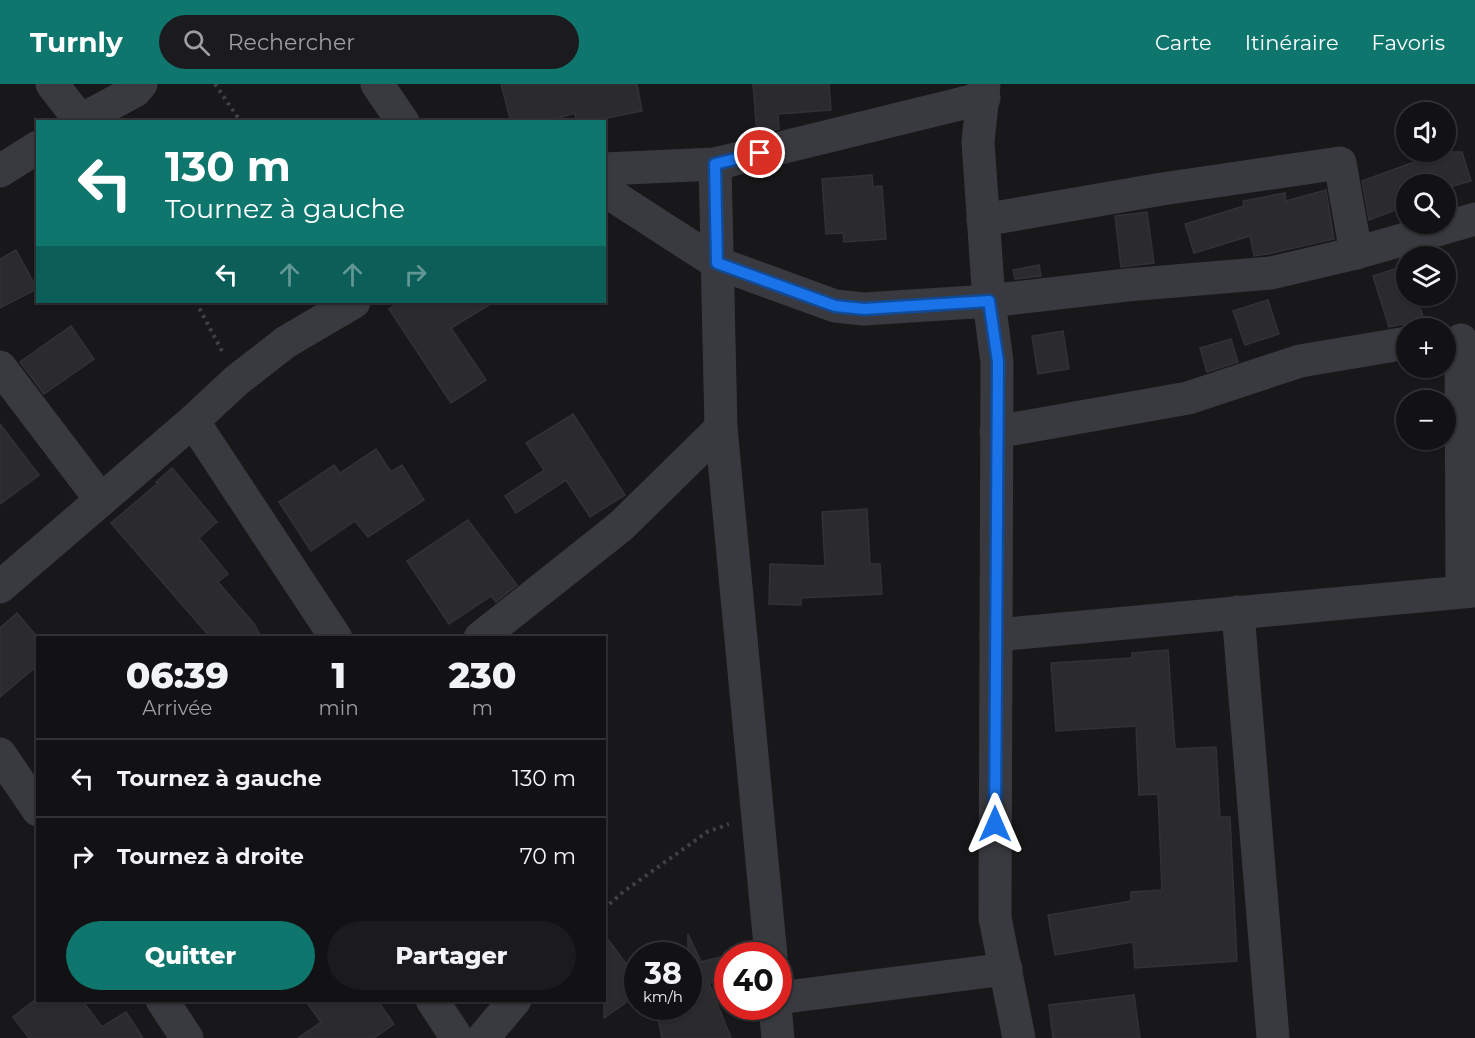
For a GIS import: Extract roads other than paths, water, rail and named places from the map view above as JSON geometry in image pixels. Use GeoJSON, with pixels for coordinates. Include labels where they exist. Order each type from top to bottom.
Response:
{"type":"FeatureCollection","features":[{"type":"Feature","properties":{"kind":"street"},"geometry":{"type":"LineString","coordinates":[[52,84],[77,120]]}},
{"type":"Feature","properties":{"kind":"street"},"geometry":{"type":"LineString","coordinates":[[80,120],[135,91],[141,84]]}},
{"type":"Feature","properties":{"kind":"street"},"geometry":{"type":"LineString","coordinates":[[377,84],[402,120]]}},
{"type":"Feature","properties":{"kind":"street"},"geometry":{"type":"LineString","coordinates":[[606,169],[715,164],[984,91],[978,142],[989,301],[998,362],[995,918],[1019,1038]]}},
{"type":"Feature","properties":{"kind":"street"},"geometry":{"type":"LineString","coordinates":[[0,171],[36,148]]}},
{"type":"Feature","properties":{"kind":"street"},"geometry":{"type":"LineString","coordinates":[[983,220],[1162,189],[1340,163],[1356,253]]}},
{"type":"Feature","properties":{"kind":"street"},"geometry":{"type":"LineString","coordinates":[[715,164],[721,428],[770,942]]}},
{"type":"Feature","properties":{"kind":"street"},"geometry":{"type":"LineString","coordinates":[[606,191],[717,263],[835,306],[864,309],[989,301],[1127,285],[1271,273],[1356,253],[1475,219]]}},
{"type":"Feature","properties":{"kind":"street"},"geometry":{"type":"LineString","coordinates":[[718,312],[756,277]]}},
{"type":"Feature","properties":{"kind":"street"},"geometry":{"type":"LineString","coordinates":[[0,587],[193,421],[237,380],[286,342],[352,303]]}},
{"type":"Feature","properties":{"kind":"street"},"geometry":{"type":"LineString","coordinates":[[996,635],[1468,591],[1461,340]]}},
{"type":"Feature","properties":{"kind":"street"},"geometry":{"type":"LineString","coordinates":[[996,432],[1188,398],[1300,362],[1396,345]]}},
{"type":"Feature","properties":{"kind":"street"},"geometry":{"type":"LineString","coordinates":[[0,367],[101,500]]}},
{"type":"Feature","properties":{"kind":"street"},"geometry":{"type":"LineString","coordinates":[[193,421],[335,636]]}},
{"type":"Feature","properties":{"kind":"street"},"geometry":{"type":"LineString","coordinates":[[483,636],[621,526],[721,428]]}},
{"type":"Feature","properties":{"kind":"street"},"geometry":{"type":"LineString","coordinates":[[1238,612],[1273,1038]]}},
{"type":"Feature","properties":{"kind":"street"},"geometry":{"type":"LineString","coordinates":[[0,754],[36,807]]}},
{"type":"Feature","properties":{"kind":"street"},"geometry":{"type":"LineString","coordinates":[[792,996],[1006,969]]}},
{"type":"Feature","properties":{"kind":"street"},"geometry":{"type":"LineString","coordinates":[[163,1002],[187,1038]]}},
{"type":"Feature","properties":{"kind":"street"},"geometry":{"type":"LineString","coordinates":[[433,1002],[457,1038]]}},
{"type":"Feature","properties":{"kind":"street"},"geometry":{"type":"LineString","coordinates":[[483,1038],[512,1002]]}},
{"type":"Feature","properties":{"kind":"street"},"geometry":{"type":"LineString","coordinates":[[776,1020],[778,1038]]}}]}
